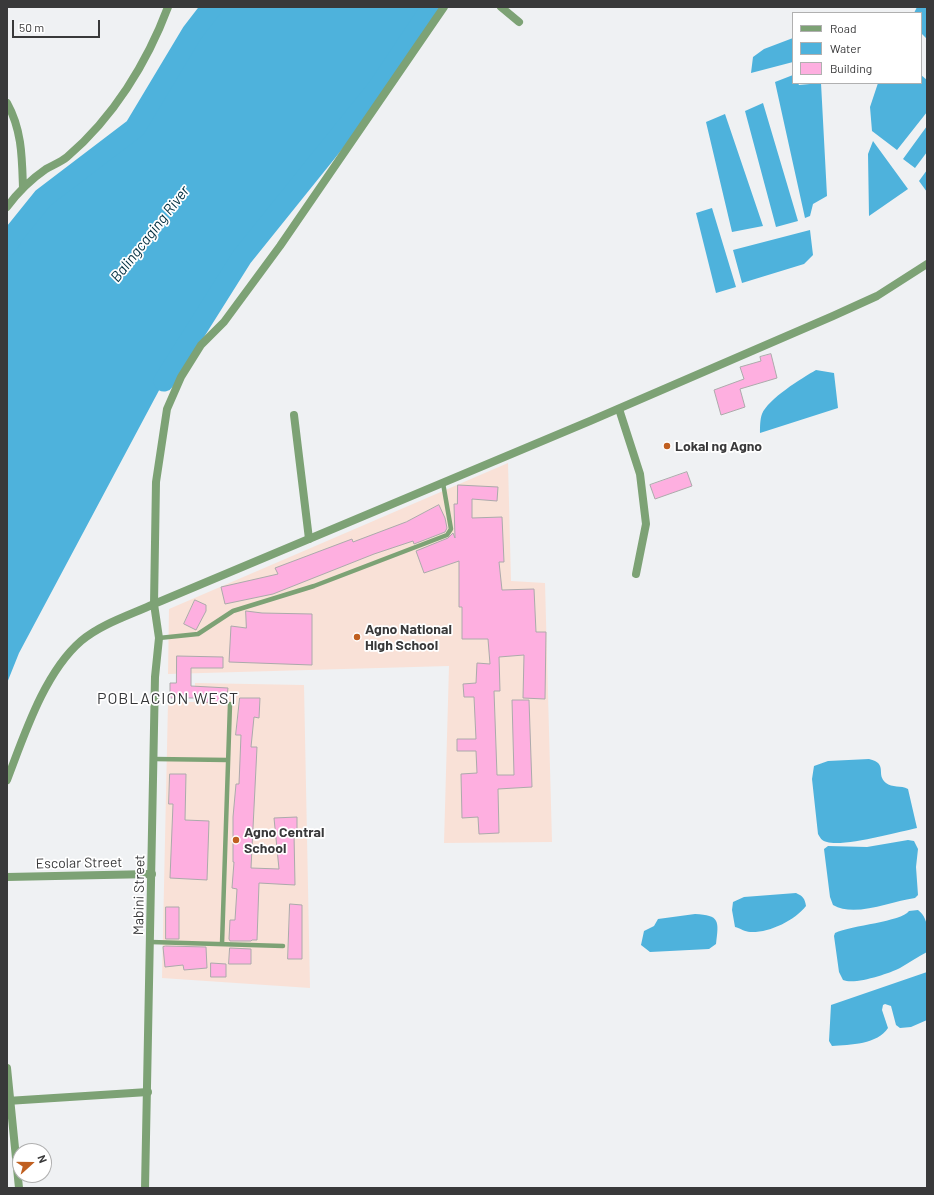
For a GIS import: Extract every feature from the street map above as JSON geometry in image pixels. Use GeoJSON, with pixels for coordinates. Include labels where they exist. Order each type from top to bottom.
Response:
{"type":"FeatureCollection","features":[{"type":"Feature","properties":{"kind":"street"},"geometry":{"type":"LineString","coordinates":[[7,207],[23,188],[47,168],[66,157],[119,101],[145,56],[168,7]]}},
{"type":"Feature","properties":{"kind":"street","name":"Mabini Street"},"geometry":{"type":"LineString","coordinates":[[145,1188],[155,677],[159,638],[154,604],[156,482],[167,409],[181,377],[201,345],[224,322],[280,246],[444,7]]}},
{"type":"Feature","properties":{"kind":"street"},"geometry":{"type":"LineString","coordinates":[[501,7],[519,22]]}},
{"type":"Feature","properties":{"kind":"street"},"geometry":{"type":"LineString","coordinates":[[7,103],[17,124],[20,138],[23,188]]}},
{"type":"Feature","properties":{"kind":"street"},"geometry":{"type":"LineString","coordinates":[[7,780],[36,707],[54,674],[71,651],[93,633],[154,604],[619,409],[877,296],[927,264]]}},
{"type":"Feature","properties":{"kind":"street"},"geometry":{"type":"LineString","coordinates":[[619,409],[640,474],[646,524],[636,574]]}},
{"type":"Feature","properties":{"kind":"street"},"geometry":{"type":"LineString","coordinates":[[294,415],[309,539]]}},
{"type":"Feature","properties":{"kind":"street","name":"Escolar Street"},"geometry":{"type":"LineString","coordinates":[[7,878],[152,874]]}},
{"type":"Feature","properties":{"kind":"street"},"geometry":{"type":"LineString","coordinates":[[7,1068],[8,1101],[19,1188]]}},
{"type":"Feature","properties":{"kind":"street"},"geometry":{"type":"LineString","coordinates":[[8,1101],[148,1092]]}},
{"type":"Feature","properties":{"kind":"lane"},"geometry":{"type":"LineString","coordinates":[[159,638],[198,634],[233,611],[314,586],[447,534],[451,529],[443,483]]}},
{"type":"Feature","properties":{"kind":"lane"},"geometry":{"type":"LineString","coordinates":[[222,944],[230,704]]}},
{"type":"Feature","properties":{"kind":"lane"},"geometry":{"type":"LineString","coordinates":[[154,759],[228,760]]}},
{"type":"Feature","properties":{"kind":"lane"},"geometry":{"type":"LineString","coordinates":[[151,942],[283,946]]}},
{"type":"Feature","properties":{"kind":"shaded area","name":"Agno National High School"},"geometry":{"type":"Polygon","coordinates":[[[508,463],[511,581],[545,583],[552,842],[444,843],[449,666],[168,674],[169,609],[508,463]]]}},
{"type":"Feature","properties":{"kind":"shaded area","name":"Agno Central School"},"geometry":{"type":"Polygon","coordinates":[[[195,683],[304,685],[310,988],[162,978],[168,702],[194,702],[195,683]]]}},
{"type":"Feature","properties":{"kind":"water","name":"Balingcaging River"},"geometry":{"type":"Polygon","coordinates":[[[212,7],[432,7],[378,88],[242,257],[164,381],[19,653],[7,683],[7,245],[43,198],[135,128],[192,33],[212,7]]]}},
{"type":"Feature","properties":{"kind":"water"},"geometry":{"type":"Polygon","coordinates":[[[917,7],[927,7],[927,39],[922,34],[922,12],[914,12],[917,7]]]}},
{"type":"Feature","properties":{"kind":"water"},"geometry":{"type":"Polygon","coordinates":[[[792,38],[792,62],[751,73],[753,57],[764,49],[792,38]]]}},
{"type":"Feature","properties":{"kind":"water"},"geometry":{"type":"Polygon","coordinates":[[[792,75],[792,84],[821,84],[827,196],[813,204],[810,216],[805,218],[775,82],[792,75]]]}},
{"type":"Feature","properties":{"kind":"water"},"geometry":{"type":"Polygon","coordinates":[[[922,76],[927,80],[927,112],[897,150],[872,131],[870,107],[878,84],[922,84],[922,76]]]}},
{"type":"Feature","properties":{"kind":"water"},"geometry":{"type":"Polygon","coordinates":[[[763,103],[798,221],[776,227],[745,111],[763,103]]]}},
{"type":"Feature","properties":{"kind":"water"},"geometry":{"type":"Polygon","coordinates":[[[725,114],[763,226],[732,232],[706,122],[725,114]]]}},
{"type":"Feature","properties":{"kind":"water"},"geometry":{"type":"Polygon","coordinates":[[[927,126],[927,152],[915,168],[903,159],[927,126]]]}},
{"type":"Feature","properties":{"kind":"water"},"geometry":{"type":"Polygon","coordinates":[[[873,141],[908,189],[869,216],[868,154],[873,141]]]}},
{"type":"Feature","properties":{"kind":"water"},"geometry":{"type":"Polygon","coordinates":[[[927,170],[927,192],[919,181],[927,170]]]}},
{"type":"Feature","properties":{"kind":"water"},"geometry":{"type":"Polygon","coordinates":[[[712,208],[736,287],[716,293],[696,213],[712,208]]]}},
{"type":"Feature","properties":{"kind":"water"},"geometry":{"type":"Polygon","coordinates":[[[810,230],[813,255],[804,264],[742,283],[733,250],[810,230]]]}},
{"type":"Feature","properties":{"kind":"water"},"geometry":{"type":"Polygon","coordinates":[[[816,370],[834,373],[838,408],[760,433],[761,418],[765,408],[786,389],[816,370]]]}},
{"type":"Feature","properties":{"kind":"water"},"geometry":{"type":"Polygon","coordinates":[[[869,759],[879,764],[883,780],[888,785],[908,789],[917,828],[858,841],[835,843],[824,841],[818,834],[812,779],[814,766],[828,761],[869,759]]]}},
{"type":"Feature","properties":{"kind":"water"},"geometry":{"type":"Polygon","coordinates":[[[908,840],[914,841],[918,849],[916,867],[918,895],[915,898],[873,908],[852,910],[842,909],[833,905],[830,897],[824,849],[828,846],[867,847],[908,840]]]}},
{"type":"Feature","properties":{"kind":"water"},"geometry":{"type":"Polygon","coordinates":[[[796,893],[803,898],[806,906],[795,917],[781,925],[757,932],[748,932],[735,927],[732,910],[733,902],[744,897],[796,893]]]}},
{"type":"Feature","properties":{"kind":"water"},"geometry":{"type":"Polygon","coordinates":[[[918,910],[922,914],[927,924],[927,952],[900,968],[880,976],[855,981],[843,980],[839,972],[834,936],[835,933],[887,921],[904,915],[909,911],[918,910]]]}},
{"type":"Feature","properties":{"kind":"water"},"geometry":{"type":"Polygon","coordinates":[[[695,914],[709,916],[716,921],[718,930],[716,944],[709,949],[650,952],[641,945],[644,931],[654,926],[658,919],[695,914]]]}},
{"type":"Feature","properties":{"kind":"water"},"geometry":{"type":"Polygon","coordinates":[[[927,972],[927,1020],[911,1027],[900,1028],[896,1025],[891,1006],[885,1004],[883,1005],[882,1010],[888,1028],[878,1037],[863,1043],[832,1046],[829,1041],[831,1005],[927,972]]]}},
{"type":"Feature","properties":{"kind":"building"},"geometry":{"type":"Polygon","coordinates":[[[771,354],[777,378],[740,389],[745,407],[721,415],[714,390],[744,379],[740,367],[761,361],[760,357],[771,354]]]}},
{"type":"Feature","properties":{"kind":"building"},"geometry":{"type":"Polygon","coordinates":[[[687,472],[692,486],[655,499],[650,485],[687,472]]]}},
{"type":"Feature","properties":{"kind":"building"},"geometry":{"type":"Polygon","coordinates":[[[458,485],[498,487],[497,501],[472,499],[472,518],[502,517],[504,562],[499,562],[502,590],[534,589],[536,632],[546,632],[545,699],[523,698],[524,655],[499,657],[500,691],[494,691],[497,775],[514,775],[512,700],[529,700],[532,787],[498,789],[499,833],[479,834],[478,817],[462,818],[461,774],[477,773],[476,751],[457,751],[457,739],[476,739],[474,697],[464,697],[463,684],[476,683],[477,663],[490,664],[488,639],[462,639],[462,607],[459,607],[459,561],[424,573],[416,551],[448,538],[453,533],[455,538],[454,504],[457,504],[458,485]]]}},
{"type":"Feature","properties":{"kind":"building"},"geometry":{"type":"Polygon","coordinates":[[[439,505],[445,518],[447,528],[445,532],[414,544],[413,541],[374,554],[273,594],[225,604],[221,587],[278,574],[275,568],[352,539],[353,542],[406,522],[439,505]]]}},
{"type":"Feature","properties":{"kind":"building"},"geometry":{"type":"Polygon","coordinates":[[[195,600],[206,605],[206,611],[196,630],[184,624],[195,600]]]}},
{"type":"Feature","properties":{"kind":"building"},"geometry":{"type":"Polygon","coordinates":[[[246,611],[262,613],[312,614],[312,665],[229,662],[231,626],[246,628],[246,611]]]}},
{"type":"Feature","properties":{"kind":"building"},"geometry":{"type":"Polygon","coordinates":[[[177,656],[223,657],[223,668],[191,668],[191,686],[228,688],[226,703],[199,702],[199,698],[170,698],[170,683],[176,683],[177,656]]]}},
{"type":"Feature","properties":{"kind":"building"},"geometry":{"type":"Polygon","coordinates":[[[240,698],[260,698],[259,718],[254,717],[251,747],[257,747],[251,868],[279,869],[274,818],[297,817],[297,834],[294,834],[295,885],[259,883],[257,940],[251,941],[230,941],[229,939],[230,920],[235,920],[237,889],[232,888],[234,862],[233,817],[236,784],[239,784],[241,735],[236,735],[240,698]]]}},
{"type":"Feature","properties":{"kind":"building"},"geometry":{"type":"Polygon","coordinates":[[[170,774],[186,774],[185,820],[209,821],[207,880],[170,878],[173,804],[169,804],[170,774]]]}},
{"type":"Feature","properties":{"kind":"building"},"geometry":{"type":"Polygon","coordinates":[[[290,904],[302,905],[302,959],[288,959],[290,904]]]}},
{"type":"Feature","properties":{"kind":"building"},"geometry":{"type":"Polygon","coordinates":[[[166,907],[179,907],[179,939],[166,939],[166,907]]]}},
{"type":"Feature","properties":{"kind":"building"},"geometry":{"type":"Polygon","coordinates":[[[163,947],[206,947],[207,968],[184,970],[183,965],[165,967],[163,947]]]}},
{"type":"Feature","properties":{"kind":"building"},"geometry":{"type":"Polygon","coordinates":[[[230,948],[251,949],[251,964],[229,964],[230,948]]]}},
{"type":"Feature","properties":{"kind":"building"},"geometry":{"type":"Polygon","coordinates":[[[211,963],[226,964],[226,977],[211,977],[211,963]]]}},
{"type":"Feature","properties":{"kind":"waterway"},"geometry":{"type":"LineString","coordinates":[[7,245],[43,198],[135,128],[192,33],[212,7]]}},
{"type":"Feature","properties":{"kind":"waterway"},"geometry":{"type":"LineString","coordinates":[[164,381],[242,257],[378,88],[432,7]]}},
{"type":"Feature","properties":{"kind":"place","name":"Lokal ng Agno"},"geometry":{"type":"Point","coordinates":[667,446]}},
{"type":"Feature","properties":{"kind":"place","name":"Agno National High School"},"geometry":{"type":"Point","coordinates":[357,637]}},
{"type":"Feature","properties":{"kind":"place","name":"Agno Central School"},"geometry":{"type":"Point","coordinates":[236,840]}},
{"type":"Feature","properties":{"kind":"district","name":"POBLACION WEST"},"geometry":{"type":"Point","coordinates":[168,699]}}]}
